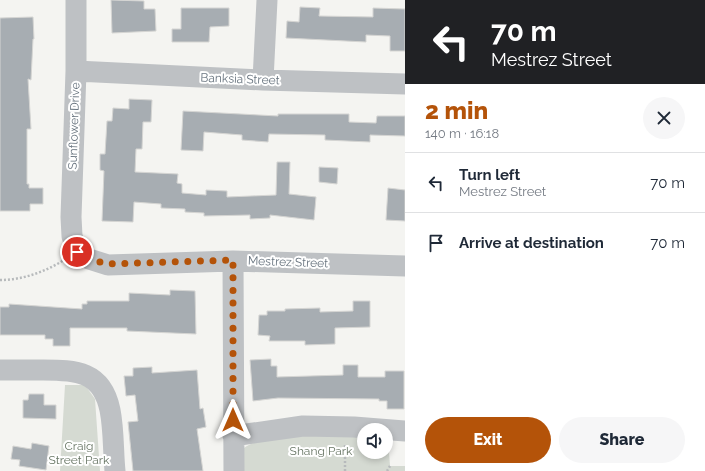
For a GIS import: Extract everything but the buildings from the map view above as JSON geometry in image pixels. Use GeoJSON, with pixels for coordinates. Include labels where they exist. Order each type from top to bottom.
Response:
{"type":"FeatureCollection","features":[{"type":"Feature","properties":{"kind":"street","name":"Sunflower Drive"},"geometry":{"type":"LineString","coordinates":[[76,0],[76,71],[71,217],[72,236],[77,252]]}},
{"type":"Feature","properties":{"kind":"street"},"geometry":{"type":"LineString","coordinates":[[263,80],[268,0]]}},
{"type":"Feature","properties":{"kind":"street","name":"Banksia Street"},"geometry":{"type":"LineString","coordinates":[[76,71],[263,80],[405,84]]}},
{"type":"Feature","properties":{"kind":"street","name":"Mestrez Street"},"geometry":{"type":"LineString","coordinates":[[77,252],[89,259],[108,264],[233,260],[405,266]]}},
{"type":"Feature","properties":{"kind":"street"},"geometry":{"type":"LineString","coordinates":[[233,260],[234,471]]}},
{"type":"Feature","properties":{"kind":"street"},"geometry":{"type":"LineString","coordinates":[[0,370],[69,370],[83,373],[93,378],[107,398],[110,411],[115,471]]}},
{"type":"Feature","properties":{"kind":"street"},"geometry":{"type":"LineString","coordinates":[[233,436],[286,427],[346,427],[405,431]]}},
{"type":"Feature","properties":{"kind":"path"},"geometry":{"type":"LineString","coordinates":[[0,280],[11,280],[49,269],[77,252]]}},
{"type":"Feature","properties":{"kind":"path"},"geometry":{"type":"LineString","coordinates":[[345,471],[346,427]]}},
{"type":"Feature","properties":{"kind":"path"},"geometry":{"type":"LineString","coordinates":[[387,471],[390,466]]}},
{"type":"Feature","properties":{"kind":"green space","name":"Craig Street Park"},"geometry":{"type":"Polygon","coordinates":[[[65,385],[85,385],[95,399],[100,471],[60,471],[65,385]]]}},
{"type":"Feature","properties":{"kind":"green space","name":"Shang Park"},"geometry":{"type":"Polygon","coordinates":[[[316,434],[357,435],[357,459],[390,459],[390,466],[405,466],[405,471],[238,471],[239,452],[250,445],[264,440],[280,437],[316,434]]]}},
{"type":"Feature","properties":{"kind":"route"},"geometry":{"type":"LineString","coordinates":[[77,252],[89,259],[108,264],[233,260],[233,420]]}}]}
